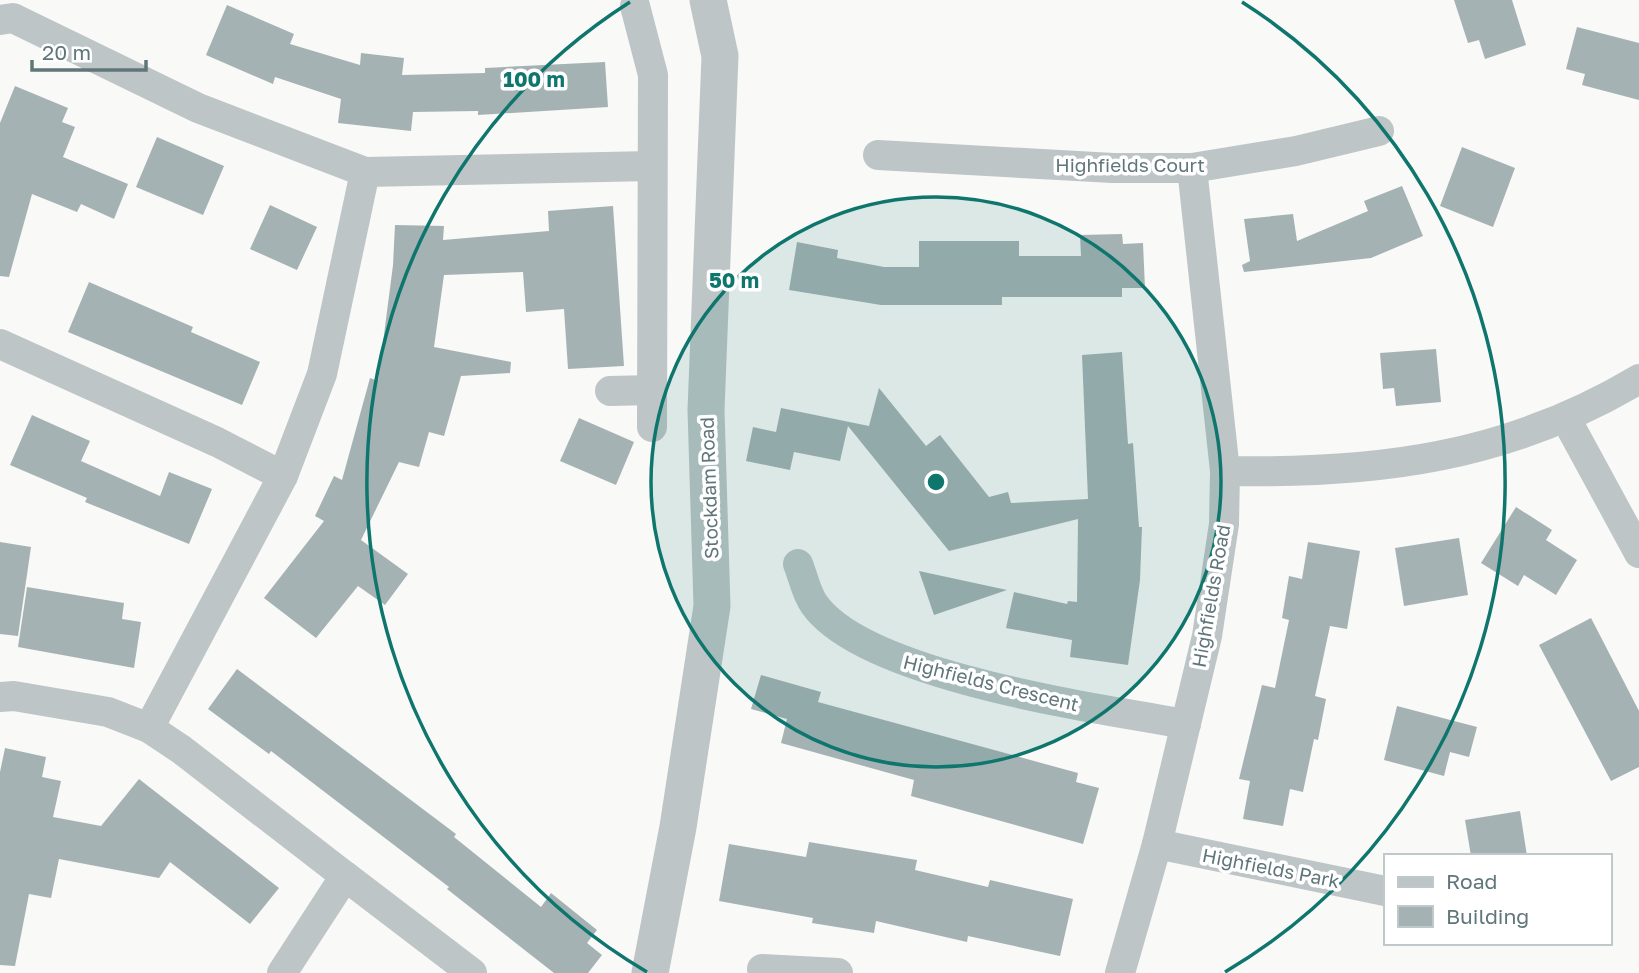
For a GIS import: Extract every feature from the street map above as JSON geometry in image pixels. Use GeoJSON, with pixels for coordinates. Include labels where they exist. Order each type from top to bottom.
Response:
{"type":"FeatureCollection","features":[{"type":"Feature","properties":{"kind":"street","name":"Stockdam Road"},"geometry":{"type":"LineString","coordinates":[[650,973],[678,827],[712,606],[706,410],[720,56],[708,0]]}},
{"type":"Feature","properties":{"kind":"street"},"geometry":{"type":"LineString","coordinates":[[635,6],[653,75],[652,426]]}},
{"type":"Feature","properties":{"kind":"street"},"geometry":{"type":"LineString","coordinates":[[0,20],[13,18],[198,108],[365,172],[652,166]]}},
{"type":"Feature","properties":{"kind":"street","name":"Highfields Court"},"geometry":{"type":"LineString","coordinates":[[878,155],[1113,169],[1192,168],[1296,151],[1379,131]]}},
{"type":"Feature","properties":{"kind":"street","name":"Highfields Road"},"geometry":{"type":"LineString","coordinates":[[1120,973],[1157,844],[1186,724],[1218,579],[1224,524],[1225,471],[1192,168]]}},
{"type":"Feature","properties":{"kind":"street"},"geometry":{"type":"LineString","coordinates":[[149,728],[283,476],[322,374],[365,172]]}},
{"type":"Feature","properties":{"kind":"street"},"geometry":{"type":"LineString","coordinates":[[0,344],[217,442],[283,476]]}},
{"type":"Feature","properties":{"kind":"street"},"geometry":{"type":"LineString","coordinates":[[1225,471],[1352,469],[1428,459],[1502,442],[1565,417],[1639,379]]}},
{"type":"Feature","properties":{"kind":"street"},"geometry":{"type":"LineString","coordinates":[[610,391],[652,390]]}},
{"type":"Feature","properties":{"kind":"street"},"geometry":{"type":"LineString","coordinates":[[1565,417],[1639,553]]}},
{"type":"Feature","properties":{"kind":"street","name":"Highfields Crescent"},"geometry":{"type":"LineString","coordinates":[[798,564],[813,604],[841,630],[895,659],[996,688],[1186,724]]}},
{"type":"Feature","properties":{"kind":"street"},"geometry":{"type":"LineString","coordinates":[[0,697],[14,696],[108,712],[149,728],[183,750],[472,973]]}},
{"type":"Feature","properties":{"kind":"street","name":"Highfields Park"},"geometry":{"type":"LineString","coordinates":[[1157,844],[1384,891]]}},
{"type":"Feature","properties":{"kind":"street"},"geometry":{"type":"LineString","coordinates":[[282,973],[345,876]]}},
{"type":"Feature","properties":{"kind":"street"},"geometry":{"type":"LineString","coordinates":[[762,969],[838,973]]}},
{"type":"Feature","properties":{"kind":"building"},"geometry":{"type":"Polygon","coordinates":[[[1454,0],[1512,0],[1526,45],[1485,59],[1479,40],[1468,43],[1454,0]]]}},
{"type":"Feature","properties":{"kind":"building"},"geometry":{"type":"Polygon","coordinates":[[[227,5],[294,34],[290,44],[360,65],[361,53],[404,58],[402,75],[485,73],[485,68],[605,62],[608,107],[478,115],[478,111],[413,112],[411,131],[338,123],[341,99],[275,77],[273,84],[206,55],[227,5]]]}},
{"type":"Feature","properties":{"kind":"building"},"geometry":{"type":"Polygon","coordinates":[[[1577,27],[1639,43],[1639,100],[1582,85],[1585,74],[1566,69],[1577,27]]]}},
{"type":"Feature","properties":{"kind":"building"},"geometry":{"type":"Polygon","coordinates":[[[15,86],[68,108],[62,122],[75,127],[63,157],[128,184],[114,219],[81,204],[77,212],[32,194],[9,277],[0,276],[0,123],[15,86]]]}},
{"type":"Feature","properties":{"kind":"building"},"geometry":{"type":"Polygon","coordinates":[[[157,137],[224,166],[203,215],[136,187],[157,137]]]}},
{"type":"Feature","properties":{"kind":"building"},"geometry":{"type":"Polygon","coordinates":[[[1462,147],[1515,168],[1493,227],[1440,206],[1462,147]]]}},
{"type":"Feature","properties":{"kind":"building"},"geometry":{"type":"Polygon","coordinates":[[[1402,186],[1423,236],[1371,258],[1244,272],[1242,265],[1250,261],[1244,219],[1293,214],[1297,241],[1368,211],[1364,201],[1402,186]]]}},
{"type":"Feature","properties":{"kind":"building"},"geometry":{"type":"Polygon","coordinates":[[[270,205],[317,227],[297,270],[250,249],[270,205]]]}},
{"type":"Feature","properties":{"kind":"building"},"geometry":{"type":"Polygon","coordinates":[[[613,206],[624,366],[568,369],[564,309],[526,312],[523,272],[444,275],[434,347],[511,362],[510,373],[461,376],[444,436],[429,432],[419,467],[399,462],[361,540],[408,574],[385,605],[358,586],[316,638],[264,598],[324,521],[315,516],[334,476],[342,480],[370,378],[378,381],[393,265],[395,225],[444,226],[443,240],[549,231],[548,211],[613,206]]]}},
{"type":"Feature","properties":{"kind":"building"},"geometry":{"type":"Polygon","coordinates":[[[1122,234],[1123,244],[1143,243],[1145,288],[1122,288],[1122,297],[1002,297],[1002,305],[881,305],[789,290],[797,242],[838,250],[837,258],[884,267],[919,267],[919,241],[1019,241],[1019,256],[1081,256],[1080,235],[1122,234]]]}},
{"type":"Feature","properties":{"kind":"building"},"geometry":{"type":"Polygon","coordinates":[[[89,282],[193,327],[191,332],[260,362],[242,405],[68,332],[89,282]]]}},
{"type":"Feature","properties":{"kind":"building"},"geometry":{"type":"Polygon","coordinates":[[[1436,349],[1441,402],[1396,406],[1394,388],[1383,389],[1380,353],[1436,349]]]}},
{"type":"Feature","properties":{"kind":"building"},"geometry":{"type":"Polygon","coordinates":[[[1122,352],[1128,444],[1133,443],[1139,527],[1142,527],[1140,580],[1128,665],[1070,657],[1072,640],[1006,628],[1014,592],[1067,604],[1068,601],[1077,602],[1078,519],[949,551],[848,426],[840,461],[794,452],[790,470],[746,461],[753,427],[776,432],[781,408],[869,426],[879,388],[926,446],[940,435],[989,497],[1008,492],[1011,503],[1088,499],[1082,355],[1122,352]]]}},
{"type":"Feature","properties":{"kind":"building"},"geometry":{"type":"Polygon","coordinates":[[[32,415],[90,441],[81,461],[160,496],[169,472],[212,489],[189,544],[85,502],[87,498],[10,465],[32,415]]]}},
{"type":"Feature","properties":{"kind":"building"},"geometry":{"type":"Polygon","coordinates":[[[579,418],[634,442],[616,485],[560,461],[579,418]]]}},
{"type":"Feature","properties":{"kind":"building"},"geometry":{"type":"Polygon","coordinates":[[[1516,507],[1552,530],[1546,540],[1577,560],[1556,595],[1524,575],[1518,586],[1481,563],[1516,507]]]}},
{"type":"Feature","properties":{"kind":"building"},"geometry":{"type":"Polygon","coordinates":[[[1459,538],[1468,595],[1404,606],[1395,548],[1459,538]]]}},
{"type":"Feature","properties":{"kind":"building"},"geometry":{"type":"Polygon","coordinates":[[[0,542],[31,547],[18,636],[0,634],[0,542]]]}},
{"type":"Feature","properties":{"kind":"building"},"geometry":{"type":"Polygon","coordinates":[[[1308,542],[1360,551],[1347,629],[1330,626],[1315,696],[1326,699],[1318,740],[1314,739],[1303,792],[1290,789],[1283,826],[1243,819],[1250,781],[1239,779],[1262,685],[1275,688],[1289,620],[1282,618],[1289,576],[1302,579],[1308,542]]]}},
{"type":"Feature","properties":{"kind":"building"},"geometry":{"type":"Polygon","coordinates":[[[919,571],[1007,590],[934,615],[919,571]]]}},
{"type":"Feature","properties":{"kind":"building"},"geometry":{"type":"Polygon","coordinates":[[[27,587],[124,603],[122,619],[141,622],[134,668],[18,647],[27,587]]]}},
{"type":"Feature","properties":{"kind":"building"},"geometry":{"type":"Polygon","coordinates":[[[1591,618],[1639,711],[1639,767],[1611,781],[1539,645],[1591,618]]]}},
{"type":"Feature","properties":{"kind":"building"},"geometry":{"type":"Polygon","coordinates":[[[237,669],[456,834],[454,837],[541,907],[551,893],[597,930],[587,943],[602,955],[588,973],[554,973],[447,889],[449,887],[271,751],[269,754],[208,709],[237,669]]]}},
{"type":"Feature","properties":{"kind":"building"},"geometry":{"type":"Polygon","coordinates":[[[761,675],[821,692],[818,702],[1078,773],[1076,782],[1099,788],[1083,844],[911,796],[914,780],[781,743],[787,719],[751,709],[761,675]]]}},
{"type":"Feature","properties":{"kind":"building"},"geometry":{"type":"Polygon","coordinates":[[[1397,706],[1477,727],[1469,757],[1450,752],[1444,776],[1384,760],[1397,706]]]}},
{"type":"Feature","properties":{"kind":"building"},"geometry":{"type":"Polygon","coordinates":[[[5,748],[46,757],[42,777],[61,781],[53,817],[101,826],[139,779],[279,888],[250,924],[170,862],[159,878],[59,859],[51,898],[29,894],[15,966],[0,965],[0,772],[5,748]]]}},
{"type":"Feature","properties":{"kind":"building"},"geometry":{"type":"Polygon","coordinates":[[[1520,811],[1527,854],[1471,854],[1465,820],[1520,811]]]}},
{"type":"Feature","properties":{"kind":"building"},"geometry":{"type":"Polygon","coordinates":[[[809,842],[917,860],[915,870],[988,887],[990,880],[1073,899],[1060,956],[968,936],[967,942],[876,921],[874,933],[812,923],[813,918],[719,901],[729,844],[806,857],[809,842]]]}}]}
